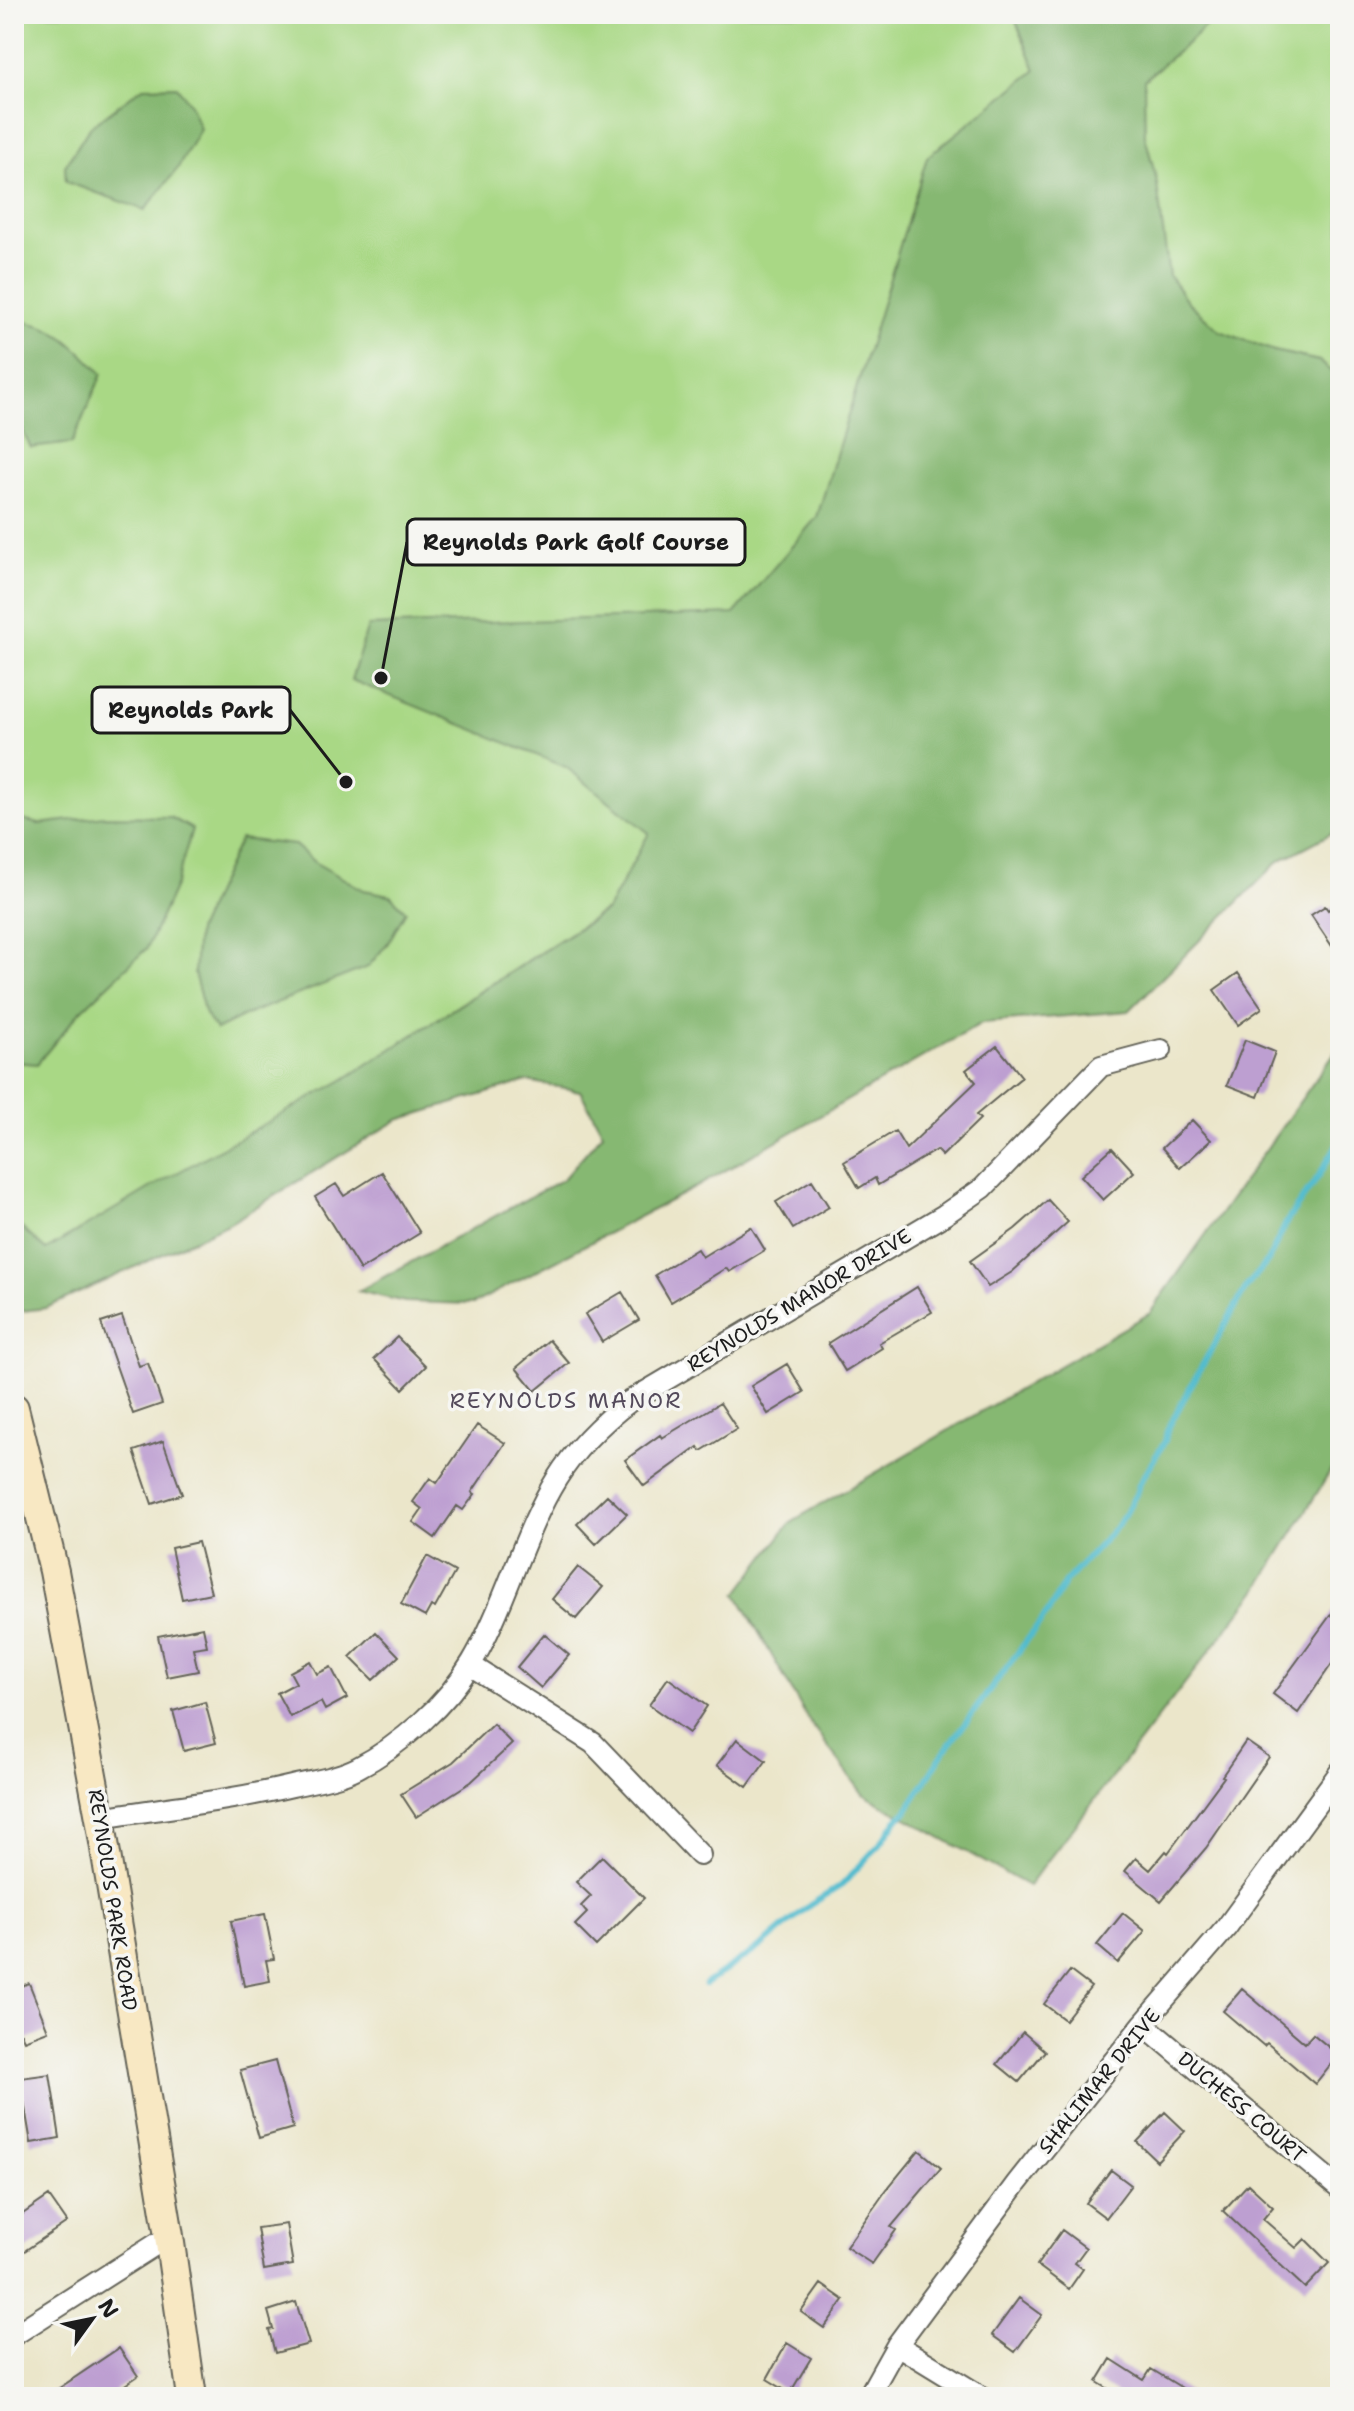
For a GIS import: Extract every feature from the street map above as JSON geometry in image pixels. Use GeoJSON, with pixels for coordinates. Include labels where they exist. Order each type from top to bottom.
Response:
{"type":"FeatureCollection","features":[{"type":"Feature","properties":{"kind":"main road","name":"REYNOLDS PARK ROAD"},"geometry":{"type":"LineString","coordinates":[[14,1408],[54,1571],[100,1818],[169,2236],[192,2397]]}},
{"type":"Feature","properties":{"kind":"street","name":"REYNOLDS MANOR DRIVE"},"geometry":{"type":"LineString","coordinates":[[100,1818],[272,1791],[354,1769],[379,1755],[410,1731],[445,1697],[470,1665],[488,1634],[545,1498],[576,1450],[600,1424],[630,1401],[944,1215],[983,1188],[1101,1066],[1161,1050]]}},
{"type":"Feature","properties":{"kind":"street"},"geometry":{"type":"LineString","coordinates":[[470,1665],[593,1743],[700,1855]]}},
{"type":"Feature","properties":{"kind":"street","name":"SHALIMAR DRIVE"},"geometry":{"type":"LineString","coordinates":[[868,2397],[897,2345],[1017,2183],[1143,2024],[1226,1928],[1340,1772]]}},
{"type":"Feature","properties":{"kind":"street","name":"DUCHESS COURT"},"geometry":{"type":"LineString","coordinates":[[1143,2024],[1340,2189]]}},
{"type":"Feature","properties":{"kind":"street"},"geometry":{"type":"LineString","coordinates":[[14,2335],[169,2236]]}},
{"type":"Feature","properties":{"kind":"street"},"geometry":{"type":"LineString","coordinates":[[897,2345],[982,2397]]}},
{"type":"Feature","properties":{"kind":"green space"},"geometry":{"type":"Polygon","coordinates":[[[14,14],[1340,14],[1340,378],[1319,361],[1274,351],[1237,338],[607,909],[110,1232],[14,1307],[14,14]]]}},
{"type":"Feature","properties":{"kind":"green space"},"geometry":{"type":"Polygon","coordinates":[[[1013,14],[1218,14],[1144,80],[1145,136],[1156,177],[1169,276],[1189,303],[1220,331],[1274,351],[1319,361],[1340,378],[1340,829],[1279,861],[1129,1011],[982,1023],[698,1186],[473,1304],[405,1302],[358,1291],[563,1179],[603,1133],[580,1091],[527,1081],[398,1120],[230,1223],[46,1308],[14,1312],[14,1221],[46,1250],[343,1080],[607,910],[649,833],[566,767],[351,680],[368,626],[734,614],[817,517],[927,157],[1036,70],[1013,14]]]}},
{"type":"Feature","properties":{"kind":"green space"},"geometry":{"type":"Polygon","coordinates":[[[177,86],[190,104],[200,129],[178,168],[145,210],[66,182],[65,166],[90,127],[143,87],[177,86]]]}},
{"type":"Feature","properties":{"kind":"green space"},"geometry":{"type":"Polygon","coordinates":[[[14,320],[53,331],[73,345],[102,374],[72,443],[31,448],[14,414],[14,320]]]}},
{"type":"Feature","properties":{"kind":"green space"},"geometry":{"type":"Polygon","coordinates":[[[104,816],[170,817],[192,829],[176,884],[147,948],[78,1014],[37,1064],[14,1062],[14,818],[39,824],[104,816]]]}},
{"type":"Feature","properties":{"kind":"green space"},"geometry":{"type":"Polygon","coordinates":[[[240,839],[295,845],[314,862],[364,890],[390,895],[406,911],[388,943],[368,967],[248,1014],[216,1030],[205,1014],[194,973],[197,931],[240,839]]]}},
{"type":"Feature","properties":{"kind":"green space"},"geometry":{"type":"Polygon","coordinates":[[[1340,1045],[1340,1456],[1257,1590],[1028,1886],[863,1794],[809,1721],[737,1594],[791,1522],[1150,1313],[1340,1045]]]}},
{"type":"Feature","properties":{"kind":"building"},"geometry":{"type":"Polygon","coordinates":[[[1340,901],[1340,958],[1311,915],[1325,906],[1328,910],[1340,901]]]}},
{"type":"Feature","properties":{"kind":"building"},"geometry":{"type":"Polygon","coordinates":[[[1238,973],[1262,1008],[1238,1025],[1214,990],[1238,973]]]}},
{"type":"Feature","properties":{"kind":"building"},"geometry":{"type":"Polygon","coordinates":[[[1245,1040],[1275,1052],[1258,1097],[1227,1085],[1245,1040]]]}},
{"type":"Feature","properties":{"kind":"building"},"geometry":{"type":"Polygon","coordinates":[[[997,1046],[1022,1077],[976,1115],[980,1119],[942,1156],[936,1150],[878,1185],[875,1178],[859,1188],[844,1162],[895,1131],[906,1149],[976,1082],[966,1070],[997,1046]]]}},
{"type":"Feature","properties":{"kind":"building"},"geometry":{"type":"Polygon","coordinates":[[[1192,1120],[1211,1140],[1180,1168],[1162,1148],[1192,1120]]]}},
{"type":"Feature","properties":{"kind":"building"},"geometry":{"type":"Polygon","coordinates":[[[1112,1148],[1134,1172],[1103,1200],[1081,1176],[1112,1148]]]}},
{"type":"Feature","properties":{"kind":"building"},"geometry":{"type":"Polygon","coordinates":[[[382,1172],[420,1233],[360,1270],[315,1197],[336,1184],[344,1196],[382,1172]]]}},
{"type":"Feature","properties":{"kind":"building"},"geometry":{"type":"Polygon","coordinates":[[[812,1180],[829,1207],[793,1229],[776,1202],[812,1180]]]}},
{"type":"Feature","properties":{"kind":"building"},"geometry":{"type":"Polygon","coordinates":[[[1048,1200],[1068,1222],[1012,1272],[988,1287],[970,1261],[1015,1229],[1048,1200]]]}},
{"type":"Feature","properties":{"kind":"building"},"geometry":{"type":"Polygon","coordinates":[[[751,1227],[765,1250],[729,1272],[726,1268],[671,1302],[655,1275],[697,1249],[702,1257],[751,1227]]]}},
{"type":"Feature","properties":{"kind":"building"},"geometry":{"type":"Polygon","coordinates":[[[917,1287],[932,1312],[879,1343],[882,1348],[845,1371],[828,1343],[917,1287]]]}},
{"type":"Feature","properties":{"kind":"building"},"geometry":{"type":"Polygon","coordinates":[[[622,1292],[639,1320],[602,1342],[585,1314],[622,1292]]]}},
{"type":"Feature","properties":{"kind":"building"},"geometry":{"type":"Polygon","coordinates":[[[122,1316],[139,1366],[148,1363],[162,1404],[133,1414],[101,1323],[122,1316]]]}},
{"type":"Feature","properties":{"kind":"building"},"geometry":{"type":"Polygon","coordinates":[[[397,1337],[426,1366],[403,1389],[374,1359],[397,1337]]]}},
{"type":"Feature","properties":{"kind":"building"},"geometry":{"type":"Polygon","coordinates":[[[549,1340],[569,1363],[535,1391],[516,1368],[549,1340]]]}},
{"type":"Feature","properties":{"kind":"building"},"geometry":{"type":"Polygon","coordinates":[[[787,1364],[804,1392],[768,1414],[751,1386],[787,1364]]]}},
{"type":"Feature","properties":{"kind":"building"},"geometry":{"type":"Polygon","coordinates":[[[720,1403],[737,1429],[701,1451],[698,1447],[644,1486],[625,1460],[660,1435],[662,1438],[720,1403]]]}},
{"type":"Feature","properties":{"kind":"building"},"geometry":{"type":"Polygon","coordinates":[[[477,1425],[505,1443],[472,1492],[475,1494],[463,1510],[457,1506],[435,1538],[413,1522],[422,1509],[413,1502],[430,1478],[437,1483],[477,1425]]]}},
{"type":"Feature","properties":{"kind":"building"},"geometry":{"type":"Polygon","coordinates":[[[163,1441],[182,1494],[152,1504],[134,1451],[163,1441]]]}},
{"type":"Feature","properties":{"kind":"building"},"geometry":{"type":"Polygon","coordinates":[[[607,1495],[627,1514],[596,1544],[577,1524],[607,1495]]]}},
{"type":"Feature","properties":{"kind":"building"},"geometry":{"type":"Polygon","coordinates":[[[198,1542],[211,1593],[182,1599],[171,1548],[198,1542]]]}},
{"type":"Feature","properties":{"kind":"building"},"geometry":{"type":"Polygon","coordinates":[[[427,1556],[455,1572],[435,1608],[431,1606],[425,1617],[401,1604],[427,1556]]]}},
{"type":"Feature","properties":{"kind":"building"},"geometry":{"type":"Polygon","coordinates":[[[578,1567],[603,1587],[576,1619],[552,1599],[578,1567]]]}},
{"type":"Feature","properties":{"kind":"building"},"geometry":{"type":"Polygon","coordinates":[[[1340,1602],[1340,1652],[1298,1713],[1273,1694],[1340,1602]]]}},
{"type":"Feature","properties":{"kind":"building"},"geometry":{"type":"Polygon","coordinates":[[[203,1627],[207,1646],[193,1648],[198,1671],[167,1677],[158,1636],[203,1627]]]}},
{"type":"Feature","properties":{"kind":"building"},"geometry":{"type":"Polygon","coordinates":[[[376,1632],[399,1656],[373,1680],[350,1657],[376,1632]]]}},
{"type":"Feature","properties":{"kind":"building"},"geometry":{"type":"Polygon","coordinates":[[[544,1634],[569,1655],[541,1688],[517,1667],[544,1634]]]}},
{"type":"Feature","properties":{"kind":"building"},"geometry":{"type":"Polygon","coordinates":[[[310,1661],[317,1674],[331,1667],[347,1698],[325,1710],[321,1702],[290,1717],[277,1693],[296,1683],[290,1672],[310,1661]]]}},
{"type":"Feature","properties":{"kind":"building"},"geometry":{"type":"Polygon","coordinates":[[[668,1678],[707,1706],[689,1733],[649,1705],[668,1678]]]}},
{"type":"Feature","properties":{"kind":"building"},"geometry":{"type":"Polygon","coordinates":[[[205,1702],[216,1743],[184,1751],[173,1711],[205,1702]]]}},
{"type":"Feature","properties":{"kind":"building"},"geometry":{"type":"Polygon","coordinates":[[[493,1724],[512,1744],[471,1782],[416,1817],[401,1794],[453,1762],[493,1724]]]}},
{"type":"Feature","properties":{"kind":"building"},"geometry":{"type":"Polygon","coordinates":[[[737,1739],[766,1761],[747,1787],[717,1765],[737,1739]]]}},
{"type":"Feature","properties":{"kind":"building"},"geometry":{"type":"Polygon","coordinates":[[[1246,1741],[1269,1757],[1206,1848],[1161,1901],[1125,1871],[1136,1858],[1150,1870],[1166,1851],[1168,1853],[1224,1777],[1246,1741]]]}},
{"type":"Feature","properties":{"kind":"building"},"geometry":{"type":"Polygon","coordinates":[[[602,1856],[644,1898],[596,1946],[575,1925],[587,1913],[581,1906],[591,1896],[576,1882],[602,1856]]]}},
{"type":"Feature","properties":{"kind":"building"},"geometry":{"type":"Polygon","coordinates":[[[1123,1913],[1145,1931],[1118,1963],[1097,1945],[1123,1913]]]}},
{"type":"Feature","properties":{"kind":"building"},"geometry":{"type":"Polygon","coordinates":[[[265,1914],[274,1959],[266,1960],[270,1981],[244,1986],[231,1921],[265,1914]]]}},
{"type":"Feature","properties":{"kind":"building"},"geometry":{"type":"Polygon","coordinates":[[[1070,1971],[1091,1987],[1065,2020],[1044,2004],[1070,1971]]]}},
{"type":"Feature","properties":{"kind":"building"},"geometry":{"type":"Polygon","coordinates":[[[29,1983],[48,2031],[24,2040],[21,2033],[14,2035],[14,1989],[29,1983]]]}},
{"type":"Feature","properties":{"kind":"building"},"geometry":{"type":"Polygon","coordinates":[[[1242,1989],[1305,2043],[1313,2034],[1338,2055],[1315,2084],[1223,2011],[1242,1989]]]}},
{"type":"Feature","properties":{"kind":"building"},"geometry":{"type":"Polygon","coordinates":[[[1023,2032],[1045,2051],[1019,2082],[997,2064],[1023,2032]]]}},
{"type":"Feature","properties":{"kind":"building"},"geometry":{"type":"Polygon","coordinates":[[[275,2061],[293,2128],[259,2138],[240,2070],[275,2061]]]}},
{"type":"Feature","properties":{"kind":"building"},"geometry":{"type":"Polygon","coordinates":[[[50,2074],[60,2138],[31,2143],[20,2078],[50,2074]]]}},
{"type":"Feature","properties":{"kind":"building"},"geometry":{"type":"Polygon","coordinates":[[[1165,2112],[1185,2131],[1157,2161],[1137,2142],[1165,2112]]]}},
{"type":"Feature","properties":{"kind":"building"},"geometry":{"type":"Polygon","coordinates":[[[919,2150],[941,2168],[891,2227],[896,2230],[872,2264],[846,2247],[919,2150]]]}},
{"type":"Feature","properties":{"kind":"building"},"geometry":{"type":"Polygon","coordinates":[[[1111,2170],[1131,2185],[1106,2218],[1086,2203],[1111,2170]]]}},
{"type":"Feature","properties":{"kind":"building"},"geometry":{"type":"Polygon","coordinates":[[[1248,2184],[1273,2207],[1263,2219],[1296,2248],[1305,2239],[1329,2263],[1305,2288],[1223,2211],[1248,2184]]]}},
{"type":"Feature","properties":{"kind":"building"},"geometry":{"type":"Polygon","coordinates":[[[49,2196],[67,2222],[14,2258],[14,2220],[49,2196]]]}},
{"type":"Feature","properties":{"kind":"building"},"geometry":{"type":"Polygon","coordinates":[[[286,2224],[293,2265],[264,2270],[257,2228],[286,2224]]]}},
{"type":"Feature","properties":{"kind":"building"},"geometry":{"type":"Polygon","coordinates":[[[1062,2230],[1086,2248],[1075,2263],[1083,2269],[1069,2289],[1037,2265],[1062,2230]]]}},
{"type":"Feature","properties":{"kind":"building"},"geometry":{"type":"Polygon","coordinates":[[[821,2284],[844,2300],[824,2328],[801,2312],[821,2284]]]}},
{"type":"Feature","properties":{"kind":"building"},"geometry":{"type":"Polygon","coordinates":[[[1019,2298],[1042,2315],[1015,2352],[992,2335],[1019,2298]]]}},
{"type":"Feature","properties":{"kind":"building"},"geometry":{"type":"Polygon","coordinates":[[[296,2302],[309,2344],[275,2353],[268,2311],[296,2302]]]}},
{"type":"Feature","properties":{"kind":"building"},"geometry":{"type":"Polygon","coordinates":[[[787,2343],[811,2358],[790,2393],[767,2379],[787,2343]]]}},
{"type":"Feature","properties":{"kind":"building"},"geometry":{"type":"Polygon","coordinates":[[[119,2348],[138,2376],[107,2397],[46,2397],[119,2348]]]}},
{"type":"Feature","properties":{"kind":"building"},"geometry":{"type":"Polygon","coordinates":[[[1111,2359],[1144,2380],[1151,2369],[1197,2397],[1122,2397],[1097,2382],[1111,2359]]]}},
{"type":"Feature","properties":{"kind":"waterway"},"geometry":{"type":"LineString","coordinates":[[705,1984],[763,1945],[810,1905],[842,1885],[905,1813],[946,1749],[1048,1612],[1065,1582],[1119,1524],[1247,1286],[1268,1261],[1287,1221],[1340,1139]]}},
{"type":"Feature","properties":{"kind":"place","name":"Reynolds Park Golf Course"},"geometry":{"type":"Point","coordinates":[381,678]}},
{"type":"Feature","properties":{"kind":"place","name":"Reynolds Park"},"geometry":{"type":"Point","coordinates":[346,782]}},
{"type":"Feature","properties":{"kind":"district","name":"REYNOLDS MANOR"},"geometry":{"type":"Point","coordinates":[566,1400]}}]}
